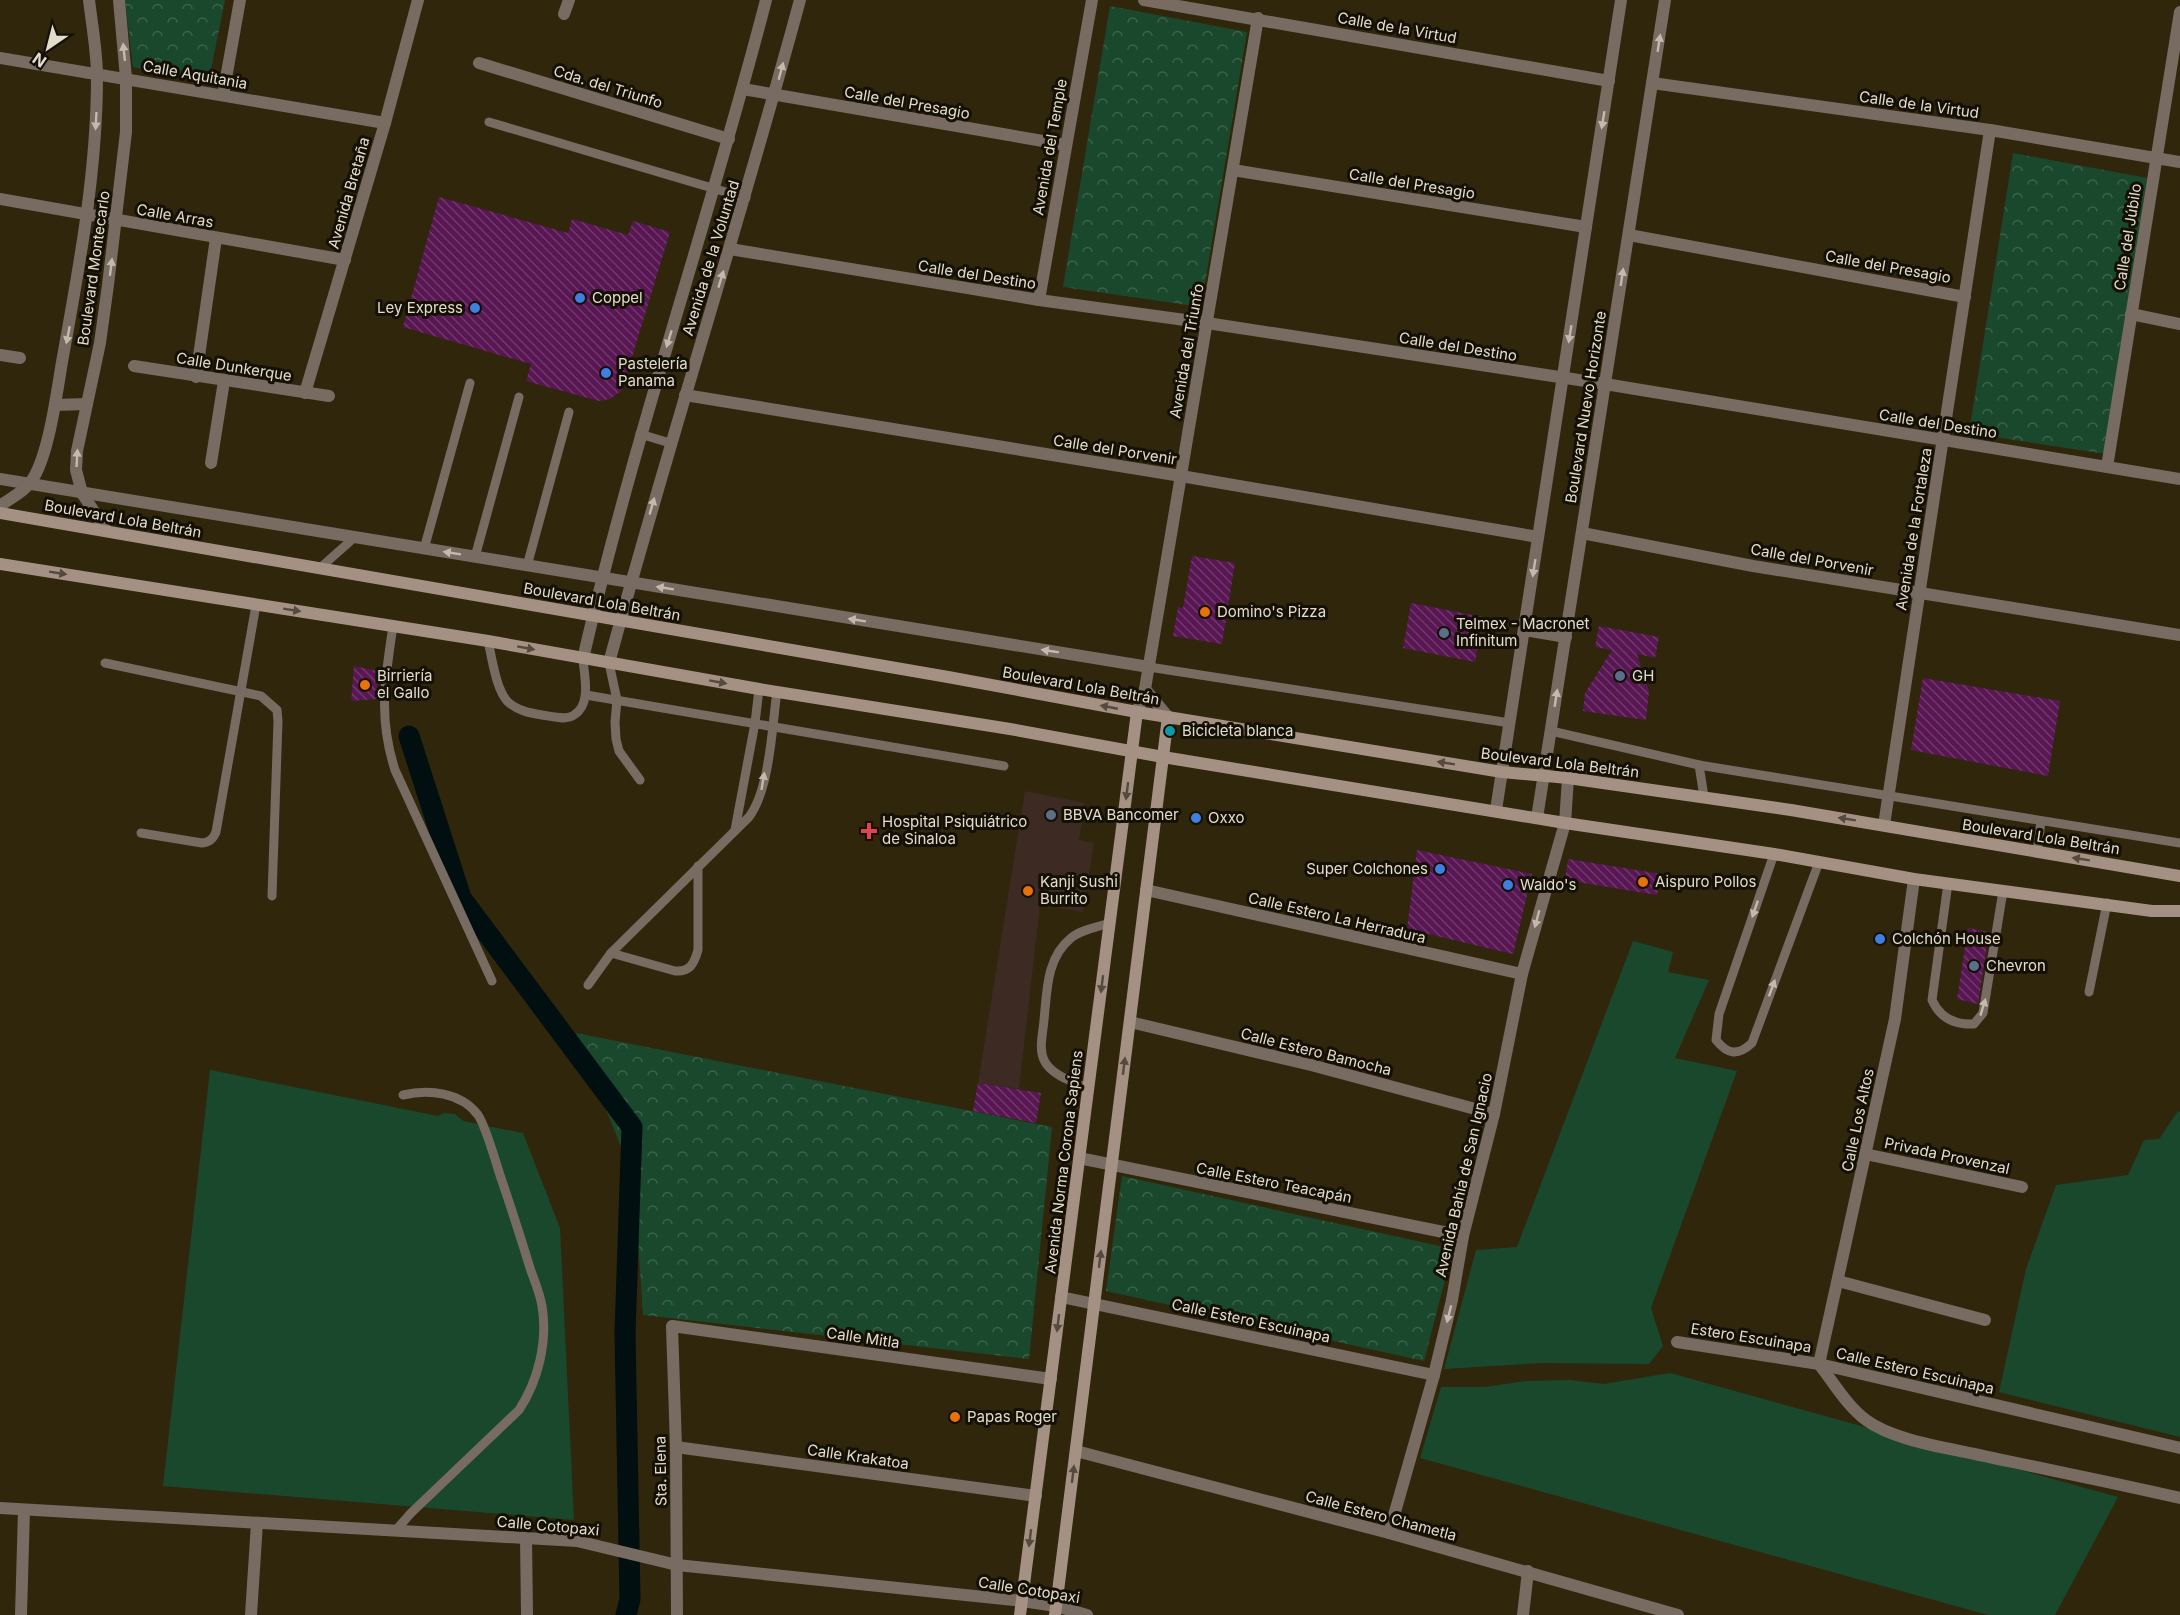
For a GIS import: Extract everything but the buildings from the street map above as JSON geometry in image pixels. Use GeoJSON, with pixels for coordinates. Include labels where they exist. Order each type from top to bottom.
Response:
{"type":"FeatureCollection","features":[{"type":"Feature","properties":{"kind":"main road","name":"Boulevard Lola Beltrán"},"geometry":{"type":"LineString","coordinates":[[0,513],[948,676],[1137,712],[1502,772],[1568,778],[1884,825],[2037,853],[2180,875]]}},
{"type":"Feature","properties":{"kind":"main road"},"geometry":{"type":"LineString","coordinates":[[0,564],[488,641],[759,689],[1564,823],[1774,854],[1914,879],[2106,903],[2180,918]]}},
{"type":"Feature","properties":{"kind":"main road","name":"Avenida Norma Corona Sapiens"},"geometry":{"type":"LineString","coordinates":[[1020,1615],[1137,712]]}},
{"type":"Feature","properties":{"kind":"main road"},"geometry":{"type":"LineString","coordinates":[[1056,1611],[1168,717]]}},
{"type":"Feature","properties":{"kind":"main road"},"geometry":{"type":"LineString","coordinates":[[2152,911],[2180,911]]}},
{"type":"Feature","properties":{"kind":"street","name":"Boulevard Montecarlo"},"geometry":{"type":"LineString","coordinates":[[0,506],[30,484],[44,453],[69,336],[94,151],[97,74],[89,0]]}},
{"type":"Feature","properties":{"kind":"street","name":"Boulevard Montecarlo"},"geometry":{"type":"LineString","coordinates":[[106,530],[82,493],[76,470],[76,451],[100,343],[126,132],[126,78],[119,0]]}},
{"type":"Feature","properties":{"kind":"street"},"geometry":{"type":"LineString","coordinates":[[223,94],[240,0]]}},
{"type":"Feature","properties":{"kind":"street","name":"Avenida Bretaña"},"geometry":{"type":"LineString","coordinates":[[305,393],[385,123],[418,0]]}},
{"type":"Feature","properties":{"kind":"street"},"geometry":{"type":"LineString","coordinates":[[564,14],[569,0]]}},
{"type":"Feature","properties":{"kind":"street","name":"Avenida de la Voluntad"},"geometry":{"type":"LineString","coordinates":[[583,659],[640,434],[729,139],[766,0]]}},
{"type":"Feature","properties":{"kind":"street","name":"Avenida de la Voluntad"},"geometry":{"type":"LineString","coordinates":[[609,663],[670,443],[746,198],[800,0]]}},
{"type":"Feature","properties":{"kind":"street","name":"Avenida del Temple"},"geometry":{"type":"LineString","coordinates":[[1039,300],[1092,0]]}},
{"type":"Feature","properties":{"kind":"street","name":"Calle de la Virtud"},"geometry":{"type":"LineString","coordinates":[[1144,0],[1258,18],[1609,81]]}},
{"type":"Feature","properties":{"kind":"street","name":"Boulevard Nuevo Horizonte"},"geometry":{"type":"LineString","coordinates":[[1496,810],[1621,0]]}},
{"type":"Feature","properties":{"kind":"street","name":"Boulevard Nuevo Horizonte"},"geometry":{"type":"LineString","coordinates":[[1537,818],[1665,0]]}},
{"type":"Feature","properties":{"kind":"street","name":"Calle del Júbilo"},"geometry":{"type":"LineString","coordinates":[[2107,467],[2180,12]]}},
{"type":"Feature","properties":{"kind":"street","name":"Avenida del Triunfo"},"geometry":{"type":"LineString","coordinates":[[1137,712],[1145,689],[1149,667],[1258,18]]}},
{"type":"Feature","properties":{"kind":"street","name":"Calle Aquitania"},"geometry":{"type":"LineString","coordinates":[[0,58],[385,123]]}},
{"type":"Feature","properties":{"kind":"street","name":"Cda. del Triunfo"},"geometry":{"type":"LineString","coordinates":[[479,63],[729,139]]}},
{"type":"Feature","properties":{"kind":"street","name":"Calle de la Virtud"},"geometry":{"type":"LineString","coordinates":[[1652,83],[1990,130],[2180,162]]}},
{"type":"Feature","properties":{"kind":"street","name":"Calle del Presagio"},"geometry":{"type":"LineString","coordinates":[[743,89],[1066,145]]}},
{"type":"Feature","properties":{"kind":"street","name":"Avenida de la Fortaleza"},"geometry":{"type":"LineString","coordinates":[[1884,825],[1990,130]]}},
{"type":"Feature","properties":{"kind":"street","name":"Calle del Presagio"},"geometry":{"type":"LineString","coordinates":[[1233,170],[1586,227]]}},
{"type":"Feature","properties":{"kind":"street","name":"Calle Arras"},"geometry":{"type":"LineString","coordinates":[[0,199],[345,260]]}},
{"type":"Feature","properties":{"kind":"street","name":"Calle del Presagio"},"geometry":{"type":"LineString","coordinates":[[1629,235],[1965,297]]}},
{"type":"Feature","properties":{"kind":"street"},"geometry":{"type":"LineString","coordinates":[[196,376],[216,238]]}},
{"type":"Feature","properties":{"kind":"street","name":"Calle del Destino"},"geometry":{"type":"LineString","coordinates":[[730,249],[1039,300],[1207,323],[1605,384],[2180,479]]}},
{"type":"Feature","properties":{"kind":"street"},"geometry":{"type":"LineString","coordinates":[[2131,314],[2180,324]]}},
{"type":"Feature","properties":{"kind":"street"},"geometry":{"type":"LineString","coordinates":[[0,355],[20,358]]}},
{"type":"Feature","properties":{"kind":"street","name":"Calle Dunkerque"},"geometry":{"type":"LineString","coordinates":[[134,366],[329,396]]}},
{"type":"Feature","properties":{"kind":"street"},"geometry":{"type":"LineString","coordinates":[[211,463],[224,381]]}},
{"type":"Feature","properties":{"kind":"street","name":"Calle del Porvenir"},"geometry":{"type":"LineString","coordinates":[[685,395],[1538,537]]}},
{"type":"Feature","properties":{"kind":"street"},"geometry":{"type":"LineString","coordinates":[[55,405],[87,404]]}},
{"type":"Feature","properties":{"kind":"street"},"geometry":{"type":"LineString","coordinates":[[0,479],[1149,667]]}},
{"type":"Feature","properties":{"kind":"street","name":"Calle del Porvenir"},"geometry":{"type":"LineString","coordinates":[[1582,533],[1753,566],[2180,635]]}},
{"type":"Feature","properties":{"kind":"street"},"geometry":{"type":"LineString","coordinates":[[1524,630],[1566,637]]}},
{"type":"Feature","properties":{"kind":"street"},"geometry":{"type":"LineString","coordinates":[[1145,689],[1168,717]]}},
{"type":"Feature","properties":{"kind":"street","name":"Avenida Bahía de San Ignacio"},"geometry":{"type":"LineString","coordinates":[[1389,1533],[1434,1375],[1452,1300],[1463,1236],[1494,1114],[1522,974],[1564,823],[1568,778]]}},
{"type":"Feature","properties":{"kind":"street","name":"Calle Los Altos"},"geometry":{"type":"LineString","coordinates":[[1819,1364],[1895,1019],[1914,879]]}},
{"type":"Feature","properties":{"kind":"street","name":"Calle Estero La Herradura"},"geometry":{"type":"LineString","coordinates":[[1146,890],[1522,974]]}},
{"type":"Feature","properties":{"kind":"street","name":"Calle Estero Bamocha"},"geometry":{"type":"LineString","coordinates":[[1130,1022],[1300,1063],[1494,1114]]}},
{"type":"Feature","properties":{"kind":"street","name":"Privada Provenzal"},"geometry":{"type":"LineString","coordinates":[[1866,1154],[2022,1186]]}},
{"type":"Feature","properties":{"kind":"street","name":"Calle Estero Teacapán"},"geometry":{"type":"LineString","coordinates":[[1079,1158],[1463,1236]]}},
{"type":"Feature","properties":{"kind":"street"},"geometry":{"type":"LineString","coordinates":[[1838,1281],[1985,1320]]}},
{"type":"Feature","properties":{"kind":"street","name":"Calle Estero Escuinapa"},"geometry":{"type":"LineString","coordinates":[[1061,1298],[1434,1375]]}},
{"type":"Feature","properties":{"kind":"street","name":"Calle Mitla"},"geometry":{"type":"LineString","coordinates":[[672,1326],[1051,1379]]}},
{"type":"Feature","properties":{"kind":"street","name":"Sta. Elena"},"geometry":{"type":"LineString","coordinates":[[672,1326],[676,1447],[677,1615]]}},
{"type":"Feature","properties":{"kind":"street","name":"Estero Escuinapa"},"geometry":{"type":"LineString","coordinates":[[1677,1342],[1819,1364]]}},
{"type":"Feature","properties":{"kind":"street","name":"Calle Estero Escuinapa"},"geometry":{"type":"LineString","coordinates":[[1819,1364],[2180,1448]]}},
{"type":"Feature","properties":{"kind":"street","name":"Calle Estero Escuinapa"},"geometry":{"type":"LineString","coordinates":[[1819,1364],[1845,1399],[1866,1420],[1910,1439],[2180,1498]]}},
{"type":"Feature","properties":{"kind":"street","name":"Calle Krakatoa"},"geometry":{"type":"LineString","coordinates":[[676,1447],[1036,1496]]}},
{"type":"Feature","properties":{"kind":"street","name":"Calle Estero Chametla"},"geometry":{"type":"LineString","coordinates":[[1076,1451],[1389,1533],[1678,1615]]}},
{"type":"Feature","properties":{"kind":"street","name":"Calle Cotopaxi"},"geometry":{"type":"LineString","coordinates":[[0,1508],[577,1541],[677,1565],[1022,1601],[1056,1611],[1087,1615]]}},
{"type":"Feature","properties":{"kind":"street"},"geometry":{"type":"LineString","coordinates":[[21,1615],[24,1510]]}},
{"type":"Feature","properties":{"kind":"street"},"geometry":{"type":"LineString","coordinates":[[251,1615],[256,1523]]}},
{"type":"Feature","properties":{"kind":"street"},"geometry":{"type":"LineString","coordinates":[[526,1538],[527,1615]]}},
{"type":"Feature","properties":{"kind":"street"},"geometry":{"type":"LineString","coordinates":[[1523,1615],[1528,1571]]}},
{"type":"Feature","properties":{"kind":"lane"},"geometry":{"type":"LineString","coordinates":[[489,122],[746,198]]}},
{"type":"Feature","properties":{"kind":"lane"},"geometry":{"type":"LineString","coordinates":[[424,549],[470,382]]}},
{"type":"Feature","properties":{"kind":"lane"},"geometry":{"type":"LineString","coordinates":[[475,557],[519,397]]}},
{"type":"Feature","properties":{"kind":"lane"},"geometry":{"type":"LineString","coordinates":[[526,566],[570,412]]}},
{"type":"Feature","properties":{"kind":"lane"},"geometry":{"type":"LineString","coordinates":[[640,434],[670,443]]}},
{"type":"Feature","properties":{"kind":"lane"},"geometry":{"type":"LineString","coordinates":[[320,568],[355,537]]}},
{"type":"Feature","properties":{"kind":"lane"},"geometry":{"type":"LineString","coordinates":[[141,833],[202,843],[213,839],[242,692],[256,605]]}},
{"type":"Feature","properties":{"kind":"lane"},"geometry":{"type":"LineString","coordinates":[[393,626],[383,691],[387,744],[395,770],[492,981]]}},
{"type":"Feature","properties":{"kind":"lane"},"geometry":{"type":"LineString","coordinates":[[488,641],[501,693],[517,709],[529,713],[574,716],[586,695],[583,659]]}},
{"type":"Feature","properties":{"kind":"lane"},"geometry":{"type":"LineString","coordinates":[[105,663],[261,696],[277,710],[272,896]]}},
{"type":"Feature","properties":{"kind":"lane"},"geometry":{"type":"LineString","coordinates":[[609,663],[617,700],[615,722],[617,745],[628,766],[640,780]]}},
{"type":"Feature","properties":{"kind":"lane"},"geometry":{"type":"LineString","coordinates":[[1149,667],[1510,723]]}},
{"type":"Feature","properties":{"kind":"lane"},"geometry":{"type":"LineString","coordinates":[[735,830],[759,689]]}},
{"type":"Feature","properties":{"kind":"lane"},"geometry":{"type":"LineString","coordinates":[[588,986],[611,953],[749,817],[760,798],[777,691]]}},
{"type":"Feature","properties":{"kind":"lane"},"geometry":{"type":"LineString","coordinates":[[586,695],[1004,766]]}},
{"type":"Feature","properties":{"kind":"lane"},"geometry":{"type":"LineString","coordinates":[[1551,731],[1699,765],[2180,843]]}},
{"type":"Feature","properties":{"kind":"lane"},"geometry":{"type":"LineString","coordinates":[[1699,765],[1704,797]]}},
{"type":"Feature","properties":{"kind":"lane"},"geometry":{"type":"LineString","coordinates":[[2037,853],[2041,821]]}},
{"type":"Feature","properties":{"kind":"lane"},"geometry":{"type":"LineString","coordinates":[[1774,854],[1719,1014],[1716,1040],[1723,1048],[1731,1052],[1737,1053],[1745,1050],[1752,1043],[1819,862]]}},
{"type":"Feature","properties":{"kind":"lane"},"geometry":{"type":"LineString","coordinates":[[611,953],[675,971],[683,972],[690,968],[698,950],[699,866]]}},
{"type":"Feature","properties":{"kind":"lane"},"geometry":{"type":"LineString","coordinates":[[1948,883],[1932,1000],[1938,1012],[1945,1018],[1962,1024],[1974,1024],[1983,1013],[2002,891]]}},
{"type":"Feature","properties":{"kind":"lane"},"geometry":{"type":"LineString","coordinates":[[2089,992],[2106,903]]}},
{"type":"Feature","properties":{"kind":"lane"},"geometry":{"type":"LineString","coordinates":[[1088,1088],[1063,1077],[1045,1062],[1041,1052],[1047,986],[1051,968],[1060,950],[1071,938],[1086,930],[1110,923]]}},
{"type":"Feature","properties":{"kind":"lane"},"geometry":{"type":"LineString","coordinates":[[396,1530],[519,1410],[536,1378],[543,1335],[542,1306],[478,1116],[454,1098],[436,1092],[418,1091],[403,1095]]}},
{"type":"Feature","properties":{"kind":"shaded area"},"geometry":{"type":"Polygon","coordinates":[[[1025,791],[1085,803],[1079,840],[1094,843],[1083,912],[1040,905],[1019,1089],[978,1083],[1025,791]]]}},
{"type":"Feature","properties":{"kind":"green space"},"geometry":{"type":"Polygon","coordinates":[[[125,0],[225,0],[208,84],[133,67],[125,0]]]}},
{"type":"Feature","properties":{"kind":"green space"},"geometry":{"type":"Polygon","coordinates":[[[1110,6],[1247,32],[1201,307],[1063,287],[1110,6]]]}},
{"type":"Feature","properties":{"kind":"green space"},"geometry":{"type":"Polygon","coordinates":[[[2013,153],[2147,178],[2106,454],[1969,433],[2013,153]]]}},
{"type":"Feature","properties":{"kind":"green space"},"geometry":{"type":"Polygon","coordinates":[[[1633,941],[1673,952],[1668,972],[1709,980],[1675,1058],[1737,1071],[1651,1308],[1663,1346],[1649,1364],[1542,1363],[1444,1369],[1476,1250],[1517,1247],[1633,941]]]}},
{"type":"Feature","properties":{"kind":"green space"},"geometry":{"type":"Polygon","coordinates":[[[576,1033],[1052,1127],[1029,1359],[643,1315],[634,1180],[576,1033]]]}},
{"type":"Feature","properties":{"kind":"green space"},"geometry":{"type":"Polygon","coordinates":[[[210,1070],[438,1116],[444,1113],[455,1114],[463,1121],[523,1133],[560,1228],[574,1520],[163,1486],[210,1070]]]}},
{"type":"Feature","properties":{"kind":"green space"},"geometry":{"type":"Polygon","coordinates":[[[2178,1111],[2180,1112],[2180,1437],[1999,1392],[2026,1269],[2056,1185],[2128,1175],[2144,1140],[2159,1139],[2178,1111]]]}},
{"type":"Feature","properties":{"kind":"green space"},"geometry":{"type":"Polygon","coordinates":[[[1122,1176],[1453,1249],[1424,1361],[1106,1291],[1122,1176]]]}},
{"type":"Feature","properties":{"kind":"green space"},"geometry":{"type":"Polygon","coordinates":[[[1670,1373],[2118,1497],[2055,1615],[1988,1615],[1420,1458],[1441,1387],[1484,1387],[1526,1381],[1569,1380],[1604,1384],[1670,1373]]]}},
{"type":"Feature","properties":{"kind":"waterway"},"geometry":{"type":"LineString","coordinates":[[409,736],[461,898],[632,1127],[625,1333],[630,1599],[626,1615]]}},
{"type":"Feature","properties":{"kind":"place","name":"Coppel"},"geometry":{"type":"Point","coordinates":[580,298]}},
{"type":"Feature","properties":{"kind":"place","name":"Ley Express"},"geometry":{"type":"Point","coordinates":[475,308]}},
{"type":"Feature","properties":{"kind":"place","name":"Pastelería Panama"},"geometry":{"type":"Point","coordinates":[606,373]}},
{"type":"Feature","properties":{"kind":"place","name":"Domino's Pizza"},"geometry":{"type":"Point","coordinates":[1205,612]}},
{"type":"Feature","properties":{"kind":"place","name":"Telmex - Macronet Infinitum"},"geometry":{"type":"Point","coordinates":[1444,633]}},
{"type":"Feature","properties":{"kind":"place","name":"GH"},"geometry":{"type":"Point","coordinates":[1620,676]}},
{"type":"Feature","properties":{"kind":"place","name":"Birriería el Gallo"},"geometry":{"type":"Point","coordinates":[365,685]}},
{"type":"Feature","properties":{"kind":"place","name":"Bicicleta blanca"},"geometry":{"type":"Point","coordinates":[1170,731]}},
{"type":"Feature","properties":{"kind":"place","name":"BBVA Bancomer"},"geometry":{"type":"Point","coordinates":[1051,815]}},
{"type":"Feature","properties":{"kind":"place","name":"Oxxo"},"geometry":{"type":"Point","coordinates":[1196,818]}},
{"type":"Feature","properties":{"kind":"place","name":"Hospital Psiquiátrico de Sinaloa"},"geometry":{"type":"Point","coordinates":[869,831]}},
{"type":"Feature","properties":{"kind":"place","name":"Super Colchones"},"geometry":{"type":"Point","coordinates":[1440,869]}},
{"type":"Feature","properties":{"kind":"place","name":"Aispuro Pollos"},"geometry":{"type":"Point","coordinates":[1643,882]}},
{"type":"Feature","properties":{"kind":"place","name":"Waldo's"},"geometry":{"type":"Point","coordinates":[1508,885]}},
{"type":"Feature","properties":{"kind":"place","name":"Kanji Sushi Burrito"},"geometry":{"type":"Point","coordinates":[1028,891]}},
{"type":"Feature","properties":{"kind":"place","name":"Colchón House"},"geometry":{"type":"Point","coordinates":[1880,939]}},
{"type":"Feature","properties":{"kind":"place","name":"Chevron"},"geometry":{"type":"Point","coordinates":[1974,966]}},
{"type":"Feature","properties":{"kind":"place","name":"Papas Roger"},"geometry":{"type":"Point","coordinates":[955,1417]}}]}
